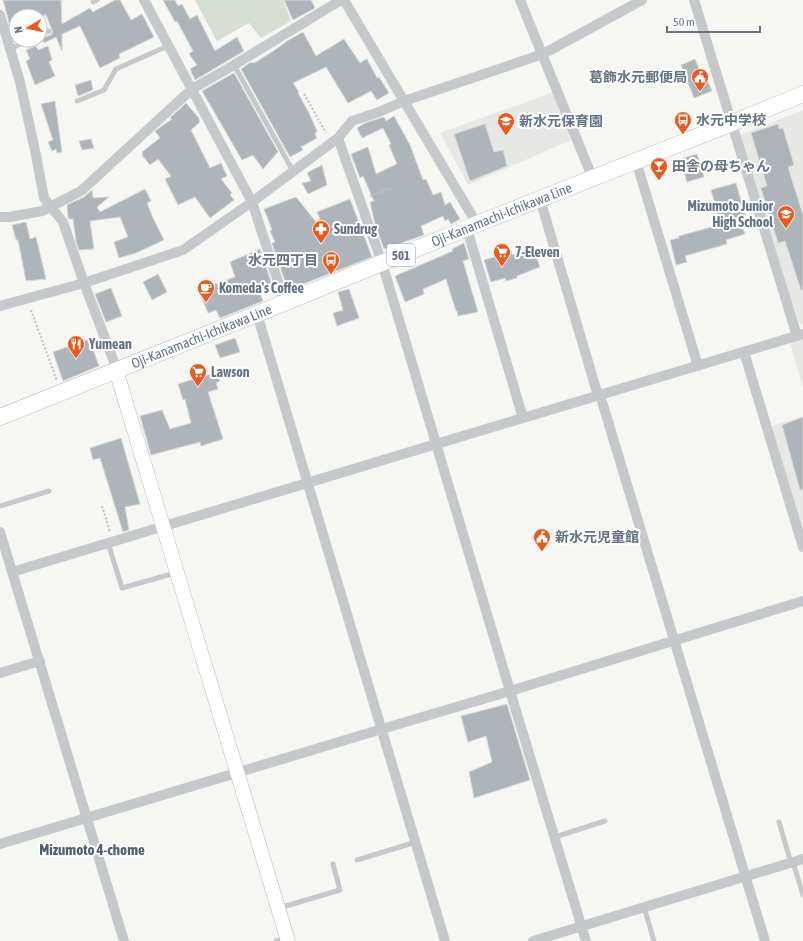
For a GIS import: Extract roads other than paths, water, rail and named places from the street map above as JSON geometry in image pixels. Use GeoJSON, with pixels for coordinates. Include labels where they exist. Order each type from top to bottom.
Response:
{"type":"FeatureCollection","features":[{"type":"Feature","properties":{"kind":"main road","name":"Oji-Kanamachi-Ichikawa Line"},"geometry":{"type":"LineString","coordinates":[[0,417],[803,94]]}},
{"type":"Feature","properties":{"kind":"street"},"geometry":{"type":"LineString","coordinates":[[144,0],[252,202],[285,302]]}},
{"type":"Feature","properties":{"kind":"street"},"geometry":{"type":"LineString","coordinates":[[0,217],[10,217],[42,211],[80,191],[192,89],[341,0]]}},
{"type":"Feature","properties":{"kind":"street"},"geometry":{"type":"LineString","coordinates":[[344,0],[404,101],[472,226],[523,418]]}},
{"type":"Feature","properties":{"kind":"street"},"geometry":{"type":"LineString","coordinates":[[520,0],[593,179]]}},
{"type":"Feature","properties":{"kind":"street"},"geometry":{"type":"LineString","coordinates":[[0,304],[27,299],[84,283],[183,250],[252,202],[335,140],[352,121],[379,112],[404,101],[543,54],[642,0]]}},
{"type":"Feature","properties":{"kind":"street"},"geometry":{"type":"LineString","coordinates":[[12,572],[109,539],[163,527],[800,335],[694,0]]}},
{"type":"Feature","properties":{"kind":"street"},"geometry":{"type":"LineString","coordinates":[[0,15],[20,82],[44,198],[62,222],[116,370],[278,908],[284,940]]}},
{"type":"Feature","properties":{"kind":"street"},"geometry":{"type":"LineString","coordinates":[[335,140],[360,200],[382,263],[586,941]]}},
{"type":"Feature","properties":{"kind":"street"},"geometry":{"type":"LineString","coordinates":[[636,161],[698,366]]}},
{"type":"Feature","properties":{"kind":"street"},"geometry":{"type":"LineString","coordinates":[[540,199],[596,389],[600,395],[765,941]]}},
{"type":"Feature","properties":{"kind":"street"},"geometry":{"type":"LineString","coordinates":[[256,314],[445,941]]}},
{"type":"Feature","properties":{"kind":"street"},"geometry":{"type":"LineString","coordinates":[[744,352],[803,547]]}},
{"type":"Feature","properties":{"kind":"street"},"geometry":{"type":"LineString","coordinates":[[0,532],[124,941]]}},
{"type":"Feature","properties":{"kind":"street"},"geometry":{"type":"LineString","coordinates":[[0,844],[510,691],[803,601]]}},
{"type":"Feature","properties":{"kind":"street"},"geometry":{"type":"LineString","coordinates":[[0,673],[40,660]]}},
{"type":"Feature","properties":{"kind":"street"},"geometry":{"type":"LineString","coordinates":[[533,941],[796,861]]}},
{"type":"Feature","properties":{"kind":"lane"},"geometry":{"type":"LineString","coordinates":[[77,101],[104,90],[116,70],[168,46]]}},
{"type":"Feature","properties":{"kind":"lane"},"geometry":{"type":"LineString","coordinates":[[234,65],[293,171]]}},
{"type":"Feature","properties":{"kind":"lane"},"geometry":{"type":"LineString","coordinates":[[0,506],[49,491]]}},
{"type":"Feature","properties":{"kind":"lane"},"geometry":{"type":"LineString","coordinates":[[109,539],[122,588],[177,572]]}},
{"type":"Feature","properties":{"kind":"lane"},"geometry":{"type":"LineString","coordinates":[[555,837],[606,821]]}},
{"type":"Feature","properties":{"kind":"lane"},"geometry":{"type":"LineString","coordinates":[[780,822],[796,861],[803,896]]}},
{"type":"Feature","properties":{"kind":"lane"},"geometry":{"type":"LineString","coordinates":[[358,860],[416,842]]}},
{"type":"Feature","properties":{"kind":"lane"},"geometry":{"type":"LineString","coordinates":[[278,908],[340,890],[333,864]]}},
{"type":"Feature","properties":{"kind":"lane"},"geometry":{"type":"LineString","coordinates":[[644,907],[654,941]]}},
{"type":"Feature","properties":{"kind":"place","name":"葛飾水元郵便局"},"geometry":{"type":"Point","coordinates":[700,92]}},
{"type":"Feature","properties":{"kind":"place","name":"水元中学校"},"geometry":{"type":"Point","coordinates":[683,135]}},
{"type":"Feature","properties":{"kind":"place","name":"新水元保育園"},"geometry":{"type":"Point","coordinates":[506,136]}},
{"type":"Feature","properties":{"kind":"place","name":"田舎の母ちゃん"},"geometry":{"type":"Point","coordinates":[659,181]}},
{"type":"Feature","properties":{"kind":"place","name":"Mizumoto Junior High School"},"geometry":{"type":"Point","coordinates":[786,229]}},
{"type":"Feature","properties":{"kind":"place","name":"Sundrug"},"geometry":{"type":"Point","coordinates":[321,244]}},
{"type":"Feature","properties":{"kind":"place","name":"7-Eleven"},"geometry":{"type":"Point","coordinates":[502,267]}},
{"type":"Feature","properties":{"kind":"place","name":"水元四丁目"},"geometry":{"type":"Point","coordinates":[331,275]}},
{"type":"Feature","properties":{"kind":"place","name":"Komeda's Coffee"},"geometry":{"type":"Point","coordinates":[206,303]}},
{"type":"Feature","properties":{"kind":"place","name":"Yumean"},"geometry":{"type":"Point","coordinates":[76,359]}},
{"type":"Feature","properties":{"kind":"place","name":"Lawson"},"geometry":{"type":"Point","coordinates":[198,387]}},
{"type":"Feature","properties":{"kind":"place","name":"新水元児童館"},"geometry":{"type":"Point","coordinates":[542,552]}},
{"type":"Feature","properties":{"kind":"district","name":"Mizumoto 4-chome"},"geometry":{"type":"Point","coordinates":[92,849]}}]}
